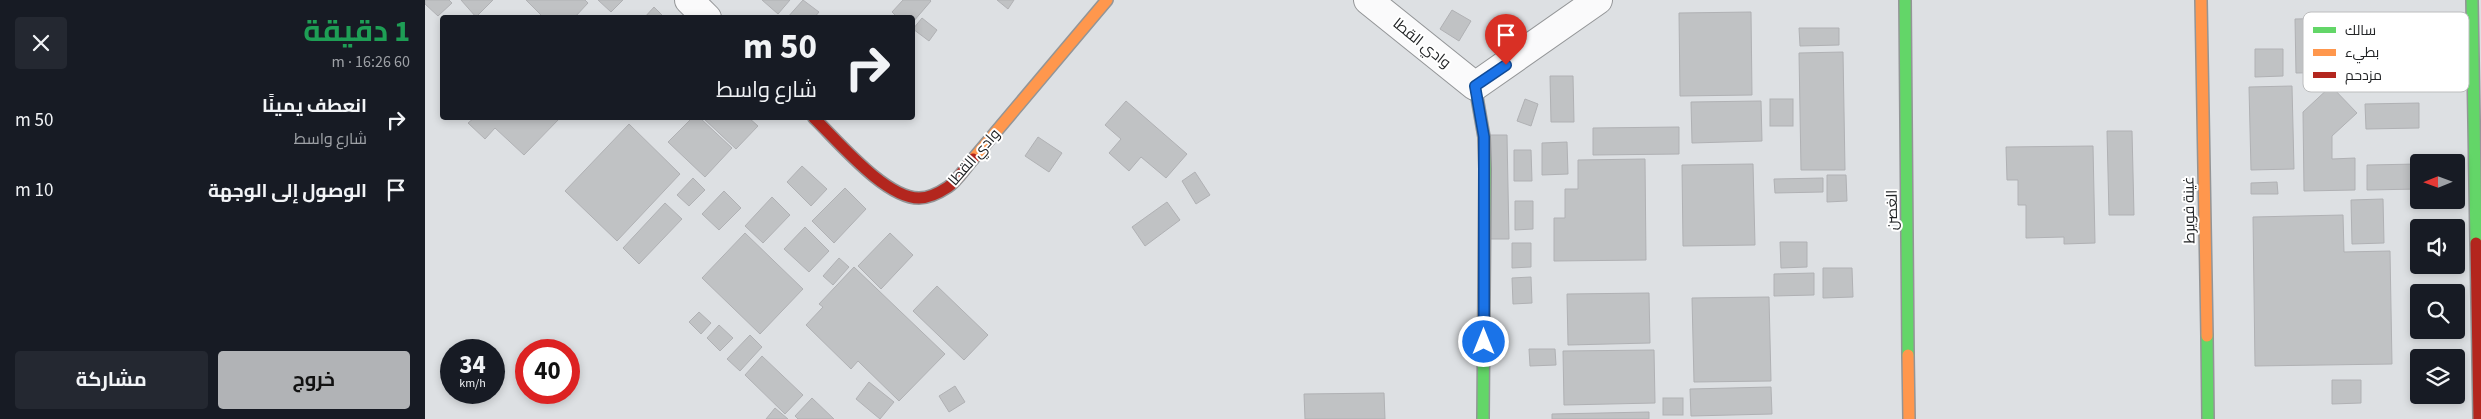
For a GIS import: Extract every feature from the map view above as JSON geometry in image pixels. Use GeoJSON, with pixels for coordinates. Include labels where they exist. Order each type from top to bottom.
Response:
{"type":"FeatureCollection","features":[{"type":"Feature","properties":{"kind":"street"},"geometry":{"type":"LineString","coordinates":[[689,0],[704,15]]}},
{"type":"Feature","properties":{"kind":"street","name":"وادي القطا"},"geometry":{"type":"LineString","coordinates":[[816,120],[885,185],[900,194],[917,198],[935,195],[950,186],[1107,0]]}},
{"type":"Feature","properties":{"kind":"street","name":"وادي القطا"},"geometry":{"type":"LineString","coordinates":[[1368,0],[1475,86]]}},
{"type":"Feature","properties":{"kind":"street"},"geometry":{"type":"LineString","coordinates":[[1483,419],[1485,169],[1484,137],[1475,86],[1598,0]]}},
{"type":"Feature","properties":{"kind":"street","name":"الغصن"},"geometry":{"type":"LineString","coordinates":[[1905,0],[1909,419]]}},
{"type":"Feature","properties":{"kind":"street","name":"غينة فويرط"},"geometry":{"type":"LineString","coordinates":[[2201,0],[2208,419]]}},
{"type":"Feature","properties":{"kind":"street"},"geometry":{"type":"LineString","coordinates":[[2472,0],[2479,419]]}},
{"type":"Feature","properties":{"kind":"building"},"geometry":{"type":"Polygon","coordinates":[[[425,0],[449,0],[452,3],[438,16],[425,4],[425,0]]]}},
{"type":"Feature","properties":{"kind":"building"},"geometry":{"type":"Polygon","coordinates":[[[461,0],[493,0],[478,15],[474,15],[461,0]]]}},
{"type":"Feature","properties":{"kind":"building"},"geometry":{"type":"Polygon","coordinates":[[[526,0],[585,0],[588,3],[577,15],[541,15],[526,0]]]}},
{"type":"Feature","properties":{"kind":"building"},"geometry":{"type":"Polygon","coordinates":[[[598,0],[623,0],[611,12],[598,0]]]}},
{"type":"Feature","properties":{"kind":"building"},"geometry":{"type":"Polygon","coordinates":[[[762,0],[790,0],[778,14],[762,0]]]}},
{"type":"Feature","properties":{"kind":"building"},"geometry":{"type":"Polygon","coordinates":[[[803,0],[819,12],[816,15],[790,15],[803,0]]]}},
{"type":"Feature","properties":{"kind":"building"},"geometry":{"type":"Polygon","coordinates":[[[903,0],[931,1],[915,20],[915,15],[895,15],[892,12],[903,0]]]}},
{"type":"Feature","properties":{"kind":"building"},"geometry":{"type":"Polygon","coordinates":[[[997,0],[1014,0],[1008,9],[997,0]]]}},
{"type":"Feature","properties":{"kind":"building"},"geometry":{"type":"Polygon","coordinates":[[[654,7],[662,15],[647,15],[654,7]]]}},
{"type":"Feature","properties":{"kind":"building"},"geometry":{"type":"Polygon","coordinates":[[[1452,10],[1471,21],[1459,41],[1440,29],[1452,10]]]}},
{"type":"Feature","properties":{"kind":"building"},"geometry":{"type":"Polygon","coordinates":[[[1751,12],[1752,95],[1680,96],[1679,13],[1751,12]]]}},
{"type":"Feature","properties":{"kind":"building"},"geometry":{"type":"Polygon","coordinates":[[[922,18],[937,30],[929,41],[915,30],[915,27],[922,18]]]}},
{"type":"Feature","properties":{"kind":"building"},"geometry":{"type":"Polygon","coordinates":[[[2295,19],[2303,19],[2303,73],[2296,73],[2295,19]]]}},
{"type":"Feature","properties":{"kind":"building"},"geometry":{"type":"Polygon","coordinates":[[[1799,28],[1839,28],[1839,45],[1800,46],[1799,28]]]}},
{"type":"Feature","properties":{"kind":"building"},"geometry":{"type":"Polygon","coordinates":[[[2255,49],[2283,49],[2283,76],[2255,77],[2255,49]]]}},
{"type":"Feature","properties":{"kind":"building"},"geometry":{"type":"Polygon","coordinates":[[[1843,52],[1845,170],[1801,170],[1799,53],[1843,52]]]}},
{"type":"Feature","properties":{"kind":"building"},"geometry":{"type":"Polygon","coordinates":[[[1550,76],[1573,76],[1574,122],[1551,122],[1550,76]]]}},
{"type":"Feature","properties":{"kind":"building"},"geometry":{"type":"Polygon","coordinates":[[[2292,86],[2294,169],[2251,170],[2249,87],[2292,86]]]}},
{"type":"Feature","properties":{"kind":"building"},"geometry":{"type":"Polygon","coordinates":[[[2325,92],[2337,92],[2357,113],[2332,136],[2332,159],[2355,158],[2355,190],[2304,191],[2303,112],[2325,92]]]}},
{"type":"Feature","properties":{"kind":"building"},"geometry":{"type":"Polygon","coordinates":[[[1525,99],[1538,104],[1531,126],[1517,121],[1525,99]]]}},
{"type":"Feature","properties":{"kind":"building"},"geometry":{"type":"Polygon","coordinates":[[[1770,99],[1793,99],[1793,126],[1770,126],[1770,99]]]}},
{"type":"Feature","properties":{"kind":"building"},"geometry":{"type":"Polygon","coordinates":[[[1126,101],[1187,154],[1166,178],[1141,157],[1129,171],[1109,153],[1121,139],[1105,125],[1126,101]]]}},
{"type":"Feature","properties":{"kind":"building"},"geometry":{"type":"Polygon","coordinates":[[[1761,101],[1762,141],[1692,143],[1691,102],[1761,101]]]}},
{"type":"Feature","properties":{"kind":"building"},"geometry":{"type":"Polygon","coordinates":[[[2419,103],[2419,128],[2366,129],[2365,104],[2419,103]]]}},
{"type":"Feature","properties":{"kind":"building"},"geometry":{"type":"Polygon","coordinates":[[[472,120],[558,120],[524,155],[495,128],[485,139],[468,123],[472,120]]]}},
{"type":"Feature","properties":{"kind":"building"},"geometry":{"type":"Polygon","coordinates":[[[690,120],[702,120],[732,148],[705,177],[668,142],[690,120]]]}},
{"type":"Feature","properties":{"kind":"building"},"geometry":{"type":"Polygon","coordinates":[[[705,120],[751,120],[758,126],[736,149],[705,120]]]}},
{"type":"Feature","properties":{"kind":"building"},"geometry":{"type":"Polygon","coordinates":[[[629,124],[680,174],[617,241],[565,191],[629,124]]]}},
{"type":"Feature","properties":{"kind":"building"},"geometry":{"type":"Polygon","coordinates":[[[1679,127],[1679,154],[1593,155],[1593,128],[1679,127]]]}},
{"type":"Feature","properties":{"kind":"building"},"geometry":{"type":"Polygon","coordinates":[[[2107,131],[2132,131],[2134,215],[2109,215],[2107,131]]]}},
{"type":"Feature","properties":{"kind":"building"},"geometry":{"type":"Polygon","coordinates":[[[1486,135],[1507,135],[1509,239],[1488,239],[1486,135]]]}},
{"type":"Feature","properties":{"kind":"building"},"geometry":{"type":"Polygon","coordinates":[[[1038,137],[1062,153],[1049,172],[1025,156],[1038,137]]]}},
{"type":"Feature","properties":{"kind":"building"},"geometry":{"type":"Polygon","coordinates":[[[1567,142],[1568,174],[1542,175],[1542,143],[1567,142]]]}},
{"type":"Feature","properties":{"kind":"building"},"geometry":{"type":"Polygon","coordinates":[[[2093,146],[2095,243],[2064,244],[2064,237],[2026,238],[2026,205],[2018,205],[2018,180],[2007,180],[2006,147],[2093,146]]]}},
{"type":"Feature","properties":{"kind":"building"},"geometry":{"type":"Polygon","coordinates":[[[1514,150],[1531,150],[1532,181],[1514,181],[1514,150]]]}},
{"type":"Feature","properties":{"kind":"building"},"geometry":{"type":"Polygon","coordinates":[[[1645,159],[1646,260],[1554,261],[1554,218],[1565,218],[1565,189],[1578,189],[1578,160],[1645,159]]]}},
{"type":"Feature","properties":{"kind":"building"},"geometry":{"type":"Polygon","coordinates":[[[1753,164],[1755,245],[1683,246],[1682,165],[1753,164]]]}},
{"type":"Feature","properties":{"kind":"building"},"geometry":{"type":"Polygon","coordinates":[[[2410,164],[2410,189],[2367,190],[2367,165],[2410,164]]]}},
{"type":"Feature","properties":{"kind":"building"},"geometry":{"type":"Polygon","coordinates":[[[802,166],[827,189],[811,206],[787,182],[802,166]]]}},
{"type":"Feature","properties":{"kind":"building"},"geometry":{"type":"Polygon","coordinates":[[[1195,172],[1210,195],[1196,204],[1182,181],[1195,172]]]}},
{"type":"Feature","properties":{"kind":"building"},"geometry":{"type":"Polygon","coordinates":[[[1827,175],[1846,175],[1847,201],[1827,202],[1827,175]]]}},
{"type":"Feature","properties":{"kind":"building"},"geometry":{"type":"Polygon","coordinates":[[[693,178],[705,190],[689,206],[677,195],[693,178]]]}},
{"type":"Feature","properties":{"kind":"building"},"geometry":{"type":"Polygon","coordinates":[[[1823,178],[1823,192],[1775,193],[1774,179],[1823,178]]]}},
{"type":"Feature","properties":{"kind":"building"},"geometry":{"type":"Polygon","coordinates":[[[2277,182],[2278,194],[2251,194],[2251,183],[2277,182]]]}},
{"type":"Feature","properties":{"kind":"building"},"geometry":{"type":"Polygon","coordinates":[[[845,188],[866,209],[834,243],[812,221],[845,188]]]}},
{"type":"Feature","properties":{"kind":"building"},"geometry":{"type":"Polygon","coordinates":[[[724,191],[741,208],[719,230],[702,214],[724,191]]]}},
{"type":"Feature","properties":{"kind":"building"},"geometry":{"type":"Polygon","coordinates":[[[772,197],[790,215],[763,243],[745,226],[772,197]]]}},
{"type":"Feature","properties":{"kind":"building"},"geometry":{"type":"Polygon","coordinates":[[[2383,199],[2384,243],[2352,244],[2351,200],[2383,199]]]}},
{"type":"Feature","properties":{"kind":"building"},"geometry":{"type":"Polygon","coordinates":[[[1515,201],[1533,201],[1533,229],[1515,230],[1515,201]]]}},
{"type":"Feature","properties":{"kind":"building"},"geometry":{"type":"Polygon","coordinates":[[[1167,202],[1180,220],[1145,246],[1132,227],[1167,202]]]}},
{"type":"Feature","properties":{"kind":"building"},"geometry":{"type":"Polygon","coordinates":[[[665,203],[682,219],[639,264],[623,248],[665,203]]]}},
{"type":"Feature","properties":{"kind":"building"},"geometry":{"type":"Polygon","coordinates":[[[2343,215],[2344,252],[2390,251],[2392,364],[2255,366],[2253,217],[2343,215]]]}},
{"type":"Feature","properties":{"kind":"building"},"geometry":{"type":"Polygon","coordinates":[[[805,227],[829,251],[809,272],[784,249],[805,227]]]}},
{"type":"Feature","properties":{"kind":"building"},"geometry":{"type":"Polygon","coordinates":[[[745,233],[803,289],[760,334],[702,278],[745,233]]]}},
{"type":"Feature","properties":{"kind":"building"},"geometry":{"type":"Polygon","coordinates":[[[890,233],[913,255],[881,289],[858,266],[890,233]]]}},
{"type":"Feature","properties":{"kind":"building"},"geometry":{"type":"Polygon","coordinates":[[[1780,242],[1807,242],[1807,267],[1781,268],[1780,242]]]}},
{"type":"Feature","properties":{"kind":"building"},"geometry":{"type":"Polygon","coordinates":[[[1512,243],[1531,243],[1531,267],[1512,268],[1512,243]]]}},
{"type":"Feature","properties":{"kind":"building"},"geometry":{"type":"Polygon","coordinates":[[[839,258],[849,267],[833,285],[823,276],[839,258]]]}},
{"type":"Feature","properties":{"kind":"building"},"geometry":{"type":"Polygon","coordinates":[[[854,267],[945,354],[899,401],[858,361],[851,369],[806,325],[823,307],[819,304],[854,267]]]}},
{"type":"Feature","properties":{"kind":"building"},"geometry":{"type":"Polygon","coordinates":[[[1823,268],[1852,268],[1853,297],[1823,298],[1823,268]]]}},
{"type":"Feature","properties":{"kind":"building"},"geometry":{"type":"Polygon","coordinates":[[[1814,273],[1814,295],[1774,296],[1774,274],[1814,273]]]}},
{"type":"Feature","properties":{"kind":"building"},"geometry":{"type":"Polygon","coordinates":[[[1531,277],[1532,303],[1513,304],[1512,278],[1531,277]]]}},
{"type":"Feature","properties":{"kind":"building"},"geometry":{"type":"Polygon","coordinates":[[[937,286],[988,335],[964,360],[913,311],[937,286]]]}},
{"type":"Feature","properties":{"kind":"building"},"geometry":{"type":"Polygon","coordinates":[[[1649,293],[1650,343],[1568,345],[1567,294],[1649,293]]]}},
{"type":"Feature","properties":{"kind":"building"},"geometry":{"type":"Polygon","coordinates":[[[1769,297],[1771,381],[1694,382],[1692,298],[1769,297]]]}},
{"type":"Feature","properties":{"kind":"building"},"geometry":{"type":"Polygon","coordinates":[[[699,312],[711,323],[701,334],[689,322],[699,312]]]}},
{"type":"Feature","properties":{"kind":"building"},"geometry":{"type":"Polygon","coordinates":[[[719,325],[733,338],[720,351],[707,338],[719,325]]]}},
{"type":"Feature","properties":{"kind":"building"},"geometry":{"type":"Polygon","coordinates":[[[750,335],[762,347],[740,371],[727,359],[750,335]]]}},
{"type":"Feature","properties":{"kind":"building"},"geometry":{"type":"Polygon","coordinates":[[[1529,349],[1555,349],[1556,365],[1530,366],[1529,349]]]}},
{"type":"Feature","properties":{"kind":"building"},"geometry":{"type":"Polygon","coordinates":[[[1654,350],[1655,403],[1564,405],[1563,351],[1654,350]]]}},
{"type":"Feature","properties":{"kind":"building"},"geometry":{"type":"Polygon","coordinates":[[[762,356],[803,395],[785,414],[745,375],[762,356]]]}},
{"type":"Feature","properties":{"kind":"building"},"geometry":{"type":"Polygon","coordinates":[[[2332,380],[2361,380],[2361,403],[2332,404],[2332,380]]]}},
{"type":"Feature","properties":{"kind":"building"},"geometry":{"type":"Polygon","coordinates":[[[869,382],[894,402],[880,419],[856,399],[869,382]]]}},
{"type":"Feature","properties":{"kind":"building"},"geometry":{"type":"Polygon","coordinates":[[[955,386],[965,402],[949,412],[939,396],[955,386]]]}},
{"type":"Feature","properties":{"kind":"building"},"geometry":{"type":"Polygon","coordinates":[[[1771,387],[1772,414],[1691,416],[1690,389],[1771,387]]]}},
{"type":"Feature","properties":{"kind":"building"},"geometry":{"type":"Polygon","coordinates":[[[1384,393],[1385,419],[1305,419],[1304,394],[1384,393]]]}},
{"type":"Feature","properties":{"kind":"building"},"geometry":{"type":"Polygon","coordinates":[[[812,398],[834,419],[798,419],[795,416],[812,398]]]}},
{"type":"Feature","properties":{"kind":"building"},"geometry":{"type":"Polygon","coordinates":[[[1663,398],[1683,398],[1683,415],[1663,415],[1663,398]]]}},
{"type":"Feature","properties":{"kind":"building"},"geometry":{"type":"Polygon","coordinates":[[[775,408],[788,419],[766,419],[775,408]]]}},
{"type":"Feature","properties":{"kind":"building"},"geometry":{"type":"Polygon","coordinates":[[[1649,412],[1649,419],[1552,419],[1552,414],[1649,412]]]}},
{"type":"Feature","properties":{"kind":"traffic: fast"},"geometry":{"type":"LineString","coordinates":[[1905,0],[1908,355]]}},
{"type":"Feature","properties":{"kind":"traffic: fast"},"geometry":{"type":"LineString","coordinates":[[2472,0],[2476,243]]}},
{"type":"Feature","properties":{"kind":"traffic: fast"},"geometry":{"type":"LineString","coordinates":[[1475,86],[1484,137],[1485,169],[1483,419]]}},
{"type":"Feature","properties":{"kind":"traffic: fast"},"geometry":{"type":"LineString","coordinates":[[2207,336],[2208,419]]}},
{"type":"Feature","properties":{"kind":"traffic: slow"},"geometry":{"type":"LineString","coordinates":[[973,159],[1107,0]]}},
{"type":"Feature","properties":{"kind":"traffic: slow"},"geometry":{"type":"LineString","coordinates":[[2201,0],[2207,336]]}},
{"type":"Feature","properties":{"kind":"traffic: slow"},"geometry":{"type":"LineString","coordinates":[[1908,355],[1909,419]]}},
{"type":"Feature","properties":{"kind":"traffic: jam"},"geometry":{"type":"LineString","coordinates":[[816,120],[877,179],[906,196],[923,198],[941,191],[955,181],[973,159]]}},
{"type":"Feature","properties":{"kind":"traffic: jam"},"geometry":{"type":"LineString","coordinates":[[2476,243],[2479,419]]}},
{"type":"Feature","properties":{"kind":"route"},"geometry":{"type":"LineString","coordinates":[[1484,342],[1484,137],[1475,86],[1506,65]]}}]}
